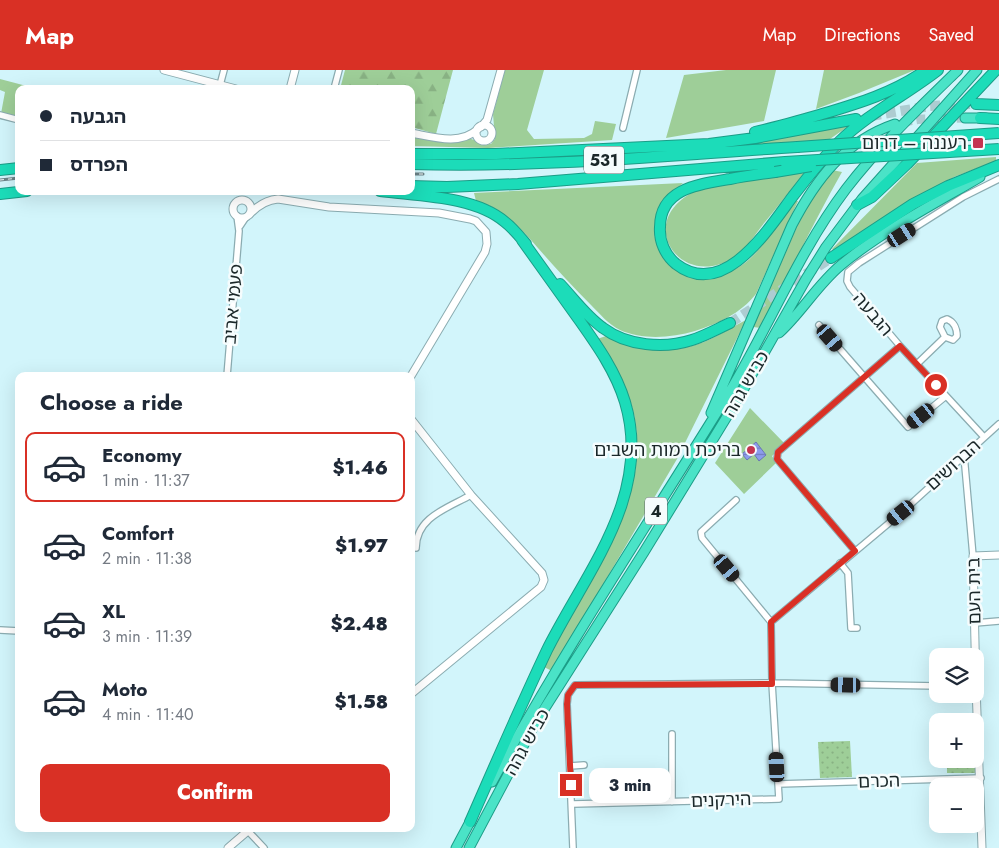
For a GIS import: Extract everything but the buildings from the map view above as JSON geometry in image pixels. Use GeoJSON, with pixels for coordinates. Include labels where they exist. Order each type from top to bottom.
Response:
{"type":"FeatureCollection","features":[{"type":"Feature","properties":{"kind":"highway"},"geometry":{"type":"LineString","coordinates":[[653,147],[746,134],[835,110],[893,90],[926,70]]}},
{"type":"Feature","properties":{"kind":"highway"},"geometry":{"type":"LineString","coordinates":[[898,155],[775,172],[703,183],[687,188],[675,195],[667,203],[660,219],[661,240],[669,257],[685,270],[698,273],[715,272],[737,262],[756,244],[815,168],[841,140],[864,121],[938,70]]}},
{"type":"Feature","properties":{"kind":"highway","name":"כביש גהה"},"geometry":{"type":"LineString","coordinates":[[456,848],[531,712],[742,373],[811,244],[846,190],[872,158],[958,70]]}},
{"type":"Feature","properties":{"kind":"highway","name":"כביש גהה"},"geometry":{"type":"LineString","coordinates":[[468,848],[536,722],[649,544],[742,392],[806,279],[857,205],[977,70]]}},
{"type":"Feature","properties":{"kind":"highway"},"geometry":{"type":"LineString","coordinates":[[857,205],[872,197],[907,164],[996,70]]}},
{"type":"Feature","properties":{"kind":"highway"},"geometry":{"type":"LineString","coordinates":[[979,104],[999,104]]}},
{"type":"Feature","properties":{"kind":"highway"},"geometry":{"type":"LineString","coordinates":[[965,118],[999,118]]}},
{"type":"Feature","properties":{"kind":"highway"},"geometry":{"type":"LineString","coordinates":[[415,154],[496,154],[653,147],[736,141],[856,119]]}},
{"type":"Feature","properties":{"kind":"highway"},"geometry":{"type":"LineString","coordinates":[[681,471],[715,406],[792,225],[806,200],[821,178],[848,148],[866,136],[895,124]]}},
{"type":"Feature","properties":{"kind":"highway","name":"531"},"geometry":{"type":"LineString","coordinates":[[415,164],[555,162],[999,133]]}},
{"type":"Feature","properties":{"kind":"highway","name":"531"},"geometry":{"type":"LineString","coordinates":[[415,186],[447,187],[518,184],[785,162],[999,149]]}},
{"type":"Feature","properties":{"kind":"highway"},"geometry":{"type":"LineString","coordinates":[[831,258],[921,199],[999,166]]}},
{"type":"Feature","properties":{"kind":"highway"},"geometry":{"type":"LineString","coordinates":[[773,338],[787,325],[820,284],[853,255],[914,216],[999,166]]}},
{"type":"Feature","properties":{"kind":"highway"},"geometry":{"type":"LineString","coordinates":[[0,168],[15,168]]}},
{"type":"Feature","properties":{"kind":"highway"},"geometry":{"type":"LineString","coordinates":[[0,193],[15,191]]}},
{"type":"Feature","properties":{"kind":"highway"},"geometry":{"type":"LineString","coordinates":[[0,193],[15,192]]}},
{"type":"Feature","properties":{"kind":"highway"},"geometry":{"type":"LineString","coordinates":[[410,195],[478,206],[505,221],[593,320],[603,328],[622,338],[652,344],[678,344],[730,323]]}},
{"type":"Feature","properties":{"kind":"highway"},"geometry":{"type":"LineString","coordinates":[[470,822],[547,651],[615,525],[626,493],[631,460],[631,430],[628,413],[614,374],[593,339],[522,240]]}},
{"type":"Feature","properties":{"kind":"street"},"geometry":{"type":"LineString","coordinates":[[164,70],[223,85]]}},
{"type":"Feature","properties":{"kind":"street"},"geometry":{"type":"LineString","coordinates":[[220,84],[224,70]]}},
{"type":"Feature","properties":{"kind":"street"},"geometry":{"type":"LineString","coordinates":[[291,85],[295,70]]}},
{"type":"Feature","properties":{"kind":"street"},"geometry":{"type":"LineString","coordinates":[[335,85],[339,70]]}},
{"type":"Feature","properties":{"kind":"street"},"geometry":{"type":"LineString","coordinates":[[468,137],[487,120],[501,70]]}},
{"type":"Feature","properties":{"kind":"street"},"geometry":{"type":"LineString","coordinates":[[623,128],[637,70]]}},
{"type":"Feature","properties":{"kind":"street"},"geometry":{"type":"LineString","coordinates":[[0,115],[15,119]]}},
{"type":"Feature","properties":{"kind":"street"},"geometry":{"type":"LineString","coordinates":[[415,133],[447,139],[478,138],[483,141],[490,139],[492,135],[487,120]]}},
{"type":"Feature","properties":{"kind":"street"},"geometry":{"type":"LineString","coordinates":[[479,128],[485,126],[490,128]]}},
{"type":"Feature","properties":{"kind":"street"},"geometry":{"type":"LineString","coordinates":[[478,138],[479,128]]}},
{"type":"Feature","properties":{"kind":"street","name":"הגבעה"},"geometry":{"type":"LineString","coordinates":[[984,437],[900,346],[850,286],[847,276],[851,269],[871,254],[963,197],[999,178]]}},
{"type":"Feature","properties":{"kind":"street"},"geometry":{"type":"LineString","coordinates":[[262,204],[238,201],[234,207],[235,214],[237,216],[247,216],[262,204],[278,199],[329,207],[439,213],[470,219],[476,221],[482,227],[487,238],[485,252],[413,372]]}},
{"type":"Feature","properties":{"kind":"street"},"geometry":{"type":"LineString","coordinates":[[247,202],[251,209],[247,216]]}},
{"type":"Feature","properties":{"kind":"street","name":"פעמי אביב"},"geometry":{"type":"LineString","coordinates":[[237,216],[239,231]]}},
{"type":"Feature","properties":{"kind":"street","name":"פעמי אביב"},"geometry":{"type":"LineString","coordinates":[[227,372],[239,231],[242,221],[247,216]]}},
{"type":"Feature","properties":{"kind":"street"},"geometry":{"type":"LineString","coordinates":[[819,325],[908,426],[946,396]]}},
{"type":"Feature","properties":{"kind":"street"},"geometry":{"type":"LineString","coordinates":[[917,364],[945,337]]}},
{"type":"Feature","properties":{"kind":"street"},"geometry":{"type":"LineString","coordinates":[[855,551],[777,459],[778,452],[900,346]]}},
{"type":"Feature","properties":{"kind":"street"},"geometry":{"type":"LineString","coordinates":[[415,424],[470,495],[544,577],[544,584],[415,691]]}},
{"type":"Feature","properties":{"kind":"street","name":"הברושים"},"geometry":{"type":"LineString","coordinates":[[771,622],[901,513],[999,424]]}},
{"type":"Feature","properties":{"kind":"street","name":"בית העם"},"geometry":{"type":"LineString","coordinates":[[964,455],[973,556],[974,648]]}},
{"type":"Feature","properties":{"kind":"street"},"geometry":{"type":"LineString","coordinates":[[416,548],[418,533],[422,525],[430,518],[470,495]]}},
{"type":"Feature","properties":{"kind":"street"},"geometry":{"type":"LineString","coordinates":[[736,500],[701,532],[702,538],[771,622],[772,684],[778,784]]}},
{"type":"Feature","properties":{"kind":"street"},"geometry":{"type":"LineString","coordinates":[[973,556],[999,554]]}},
{"type":"Feature","properties":{"kind":"street"},"geometry":{"type":"LineString","coordinates":[[840,563],[848,573],[851,628],[857,628]]}},
{"type":"Feature","properties":{"kind":"street"},"geometry":{"type":"LineString","coordinates":[[974,623],[999,621]]}},
{"type":"Feature","properties":{"kind":"street"},"geometry":{"type":"LineString","coordinates":[[0,630],[15,631]]}},
{"type":"Feature","properties":{"kind":"street"},"geometry":{"type":"LineString","coordinates":[[574,848],[567,704],[568,695],[575,685],[929,686]]}},
{"type":"Feature","properties":{"kind":"street","name":"בית העם"},"geometry":{"type":"LineString","coordinates":[[976,703],[981,778]]}},
{"type":"Feature","properties":{"kind":"street"},"geometry":{"type":"LineString","coordinates":[[672,734],[672,802]]}},
{"type":"Feature","properties":{"kind":"street"},"geometry":{"type":"LineString","coordinates":[[570,766],[584,765]]}},
{"type":"Feature","properties":{"kind":"street","name":"הכרם"},"geometry":{"type":"LineString","coordinates":[[778,784],[929,780]]}},
{"type":"Feature","properties":{"kind":"street","name":"הירקנים"},"geometry":{"type":"LineString","coordinates":[[572,804],[779,799],[778,784]]}},
{"type":"Feature","properties":{"kind":"street"},"geometry":{"type":"LineString","coordinates":[[228,848],[247,832]]}},
{"type":"Feature","properties":{"kind":"street"},"geometry":{"type":"LineString","coordinates":[[251,832],[264,848]]}},
{"type":"Feature","properties":{"kind":"street","name":"בית העם"},"geometry":{"type":"LineString","coordinates":[[982,833],[982,848]]}},
{"type":"Feature","properties":{"kind":"green space"},"geometry":{"type":"Polygon","coordinates":[[[345,70],[453,70],[436,134],[415,128],[415,85],[341,85],[345,70]]]}},
{"type":"Feature","properties":{"kind":"green space"},"geometry":{"type":"Polygon","coordinates":[[[505,70],[544,70],[527,130],[534,139],[584,138],[592,134],[595,121],[616,124],[612,140],[488,148],[415,146],[415,134],[468,138],[491,144],[495,139],[493,114],[505,70]]]}},
{"type":"Feature","properties":{"kind":"green space"},"geometry":{"type":"Polygon","coordinates":[[[726,70],[776,70],[764,121],[666,138],[684,75],[726,70]]]}},
{"type":"Feature","properties":{"kind":"green space"},"geometry":{"type":"Polygon","coordinates":[[[824,70],[915,70],[816,109],[824,70]]]}},
{"type":"Feature","properties":{"kind":"green space"},"geometry":{"type":"Polygon","coordinates":[[[0,79],[23,85],[15,85],[15,122],[0,119],[5,92],[0,90],[0,79]]]}},
{"type":"Feature","properties":{"kind":"green space"},"geometry":{"type":"Polygon","coordinates":[[[856,121],[827,141],[713,148],[856,121]]]}},
{"type":"Feature","properties":{"kind":"green space"},"geometry":{"type":"Polygon","coordinates":[[[996,157],[996,161],[954,177],[905,203],[834,251],[832,249],[917,163],[996,157]]]}},
{"type":"Feature","properties":{"kind":"green space"},"geometry":{"type":"Polygon","coordinates":[[[832,170],[842,172],[761,328],[753,327],[802,215],[813,195],[832,170]]]}},
{"type":"Feature","properties":{"kind":"green space"},"geometry":{"type":"Polygon","coordinates":[[[806,171],[747,245],[735,257],[715,266],[696,266],[681,259],[671,247],[666,233],[668,217],[679,202],[700,189],[806,171]]]}},
{"type":"Feature","properties":{"kind":"green space"},"geometry":{"type":"Polygon","coordinates":[[[683,183],[667,198],[656,219],[655,227],[656,242],[659,248],[681,272],[727,271],[741,266],[750,259],[766,240],[792,200],[798,201],[756,294],[750,301],[729,317],[712,325],[686,333],[657,337],[629,333],[612,325],[575,289],[519,227],[499,211],[476,201],[474,193],[683,183]]]}},
{"type":"Feature","properties":{"kind":"green space"},"geometry":{"type":"Polygon","coordinates":[[[746,320],[677,459],[552,671],[544,667],[608,548],[618,527],[633,484],[637,439],[634,414],[628,394],[597,339],[606,336],[618,342],[642,349],[680,349],[710,340],[746,320]]]}},
{"type":"Feature","properties":{"kind":"green space","name":"בריכת רמות השבים"},"geometry":{"type":"Polygon","coordinates":[[[750,408],[785,444],[772,456],[776,463],[744,494],[715,463],[750,408]]]}},
{"type":"Feature","properties":{"kind":"green space"},"geometry":{"type":"Polygon","coordinates":[[[850,741],[852,777],[820,778],[818,742],[850,741]]]}},
{"type":"Feature","properties":{"kind":"green space"},"geometry":{"type":"Polygon","coordinates":[[[947,768],[975,768],[975,773],[947,773],[947,768]]]}},
{"type":"Feature","properties":{"kind":"water"},"geometry":{"type":"Polygon","coordinates":[[[756,442],[766,455],[759,461],[754,454],[747,460],[742,454],[756,442]]]}},
{"type":"Feature","properties":{"kind":"tunnel"},"geometry":{"type":"LineString","coordinates":[[871,116],[930,106],[970,104]]}},
{"type":"Feature","properties":{"kind":"tunnel"},"geometry":{"type":"LineString","coordinates":[[903,122],[922,119],[965,118]]}},
{"type":"Feature","properties":{"kind":"tunnel"},"geometry":{"type":"LineString","coordinates":[[730,323],[831,258]]}},
{"type":"Feature","properties":{"kind":"railway"},"geometry":{"type":"LineString","coordinates":[[415,174],[423,174]]}},
{"type":"Feature","properties":{"kind":"railway"},"geometry":{"type":"LineString","coordinates":[[0,180],[15,178]]}},
{"type":"Feature","properties":{"kind":"place","name":"רעננה – דרום"},"geometry":{"type":"Point","coordinates":[978,143]}},
{"type":"Feature","properties":{"kind":"place","name":"בריכת רמות השבים"},"geometry":{"type":"Point","coordinates":[751,450]}},
{"type":"Feature","properties":{"kind":"route"},"geometry":{"type":"LineString","coordinates":[[571,785],[567,704],[568,695],[575,685],[772,684],[771,622],[855,551],[777,459],[778,452],[900,346],[936,385]]}}]}
